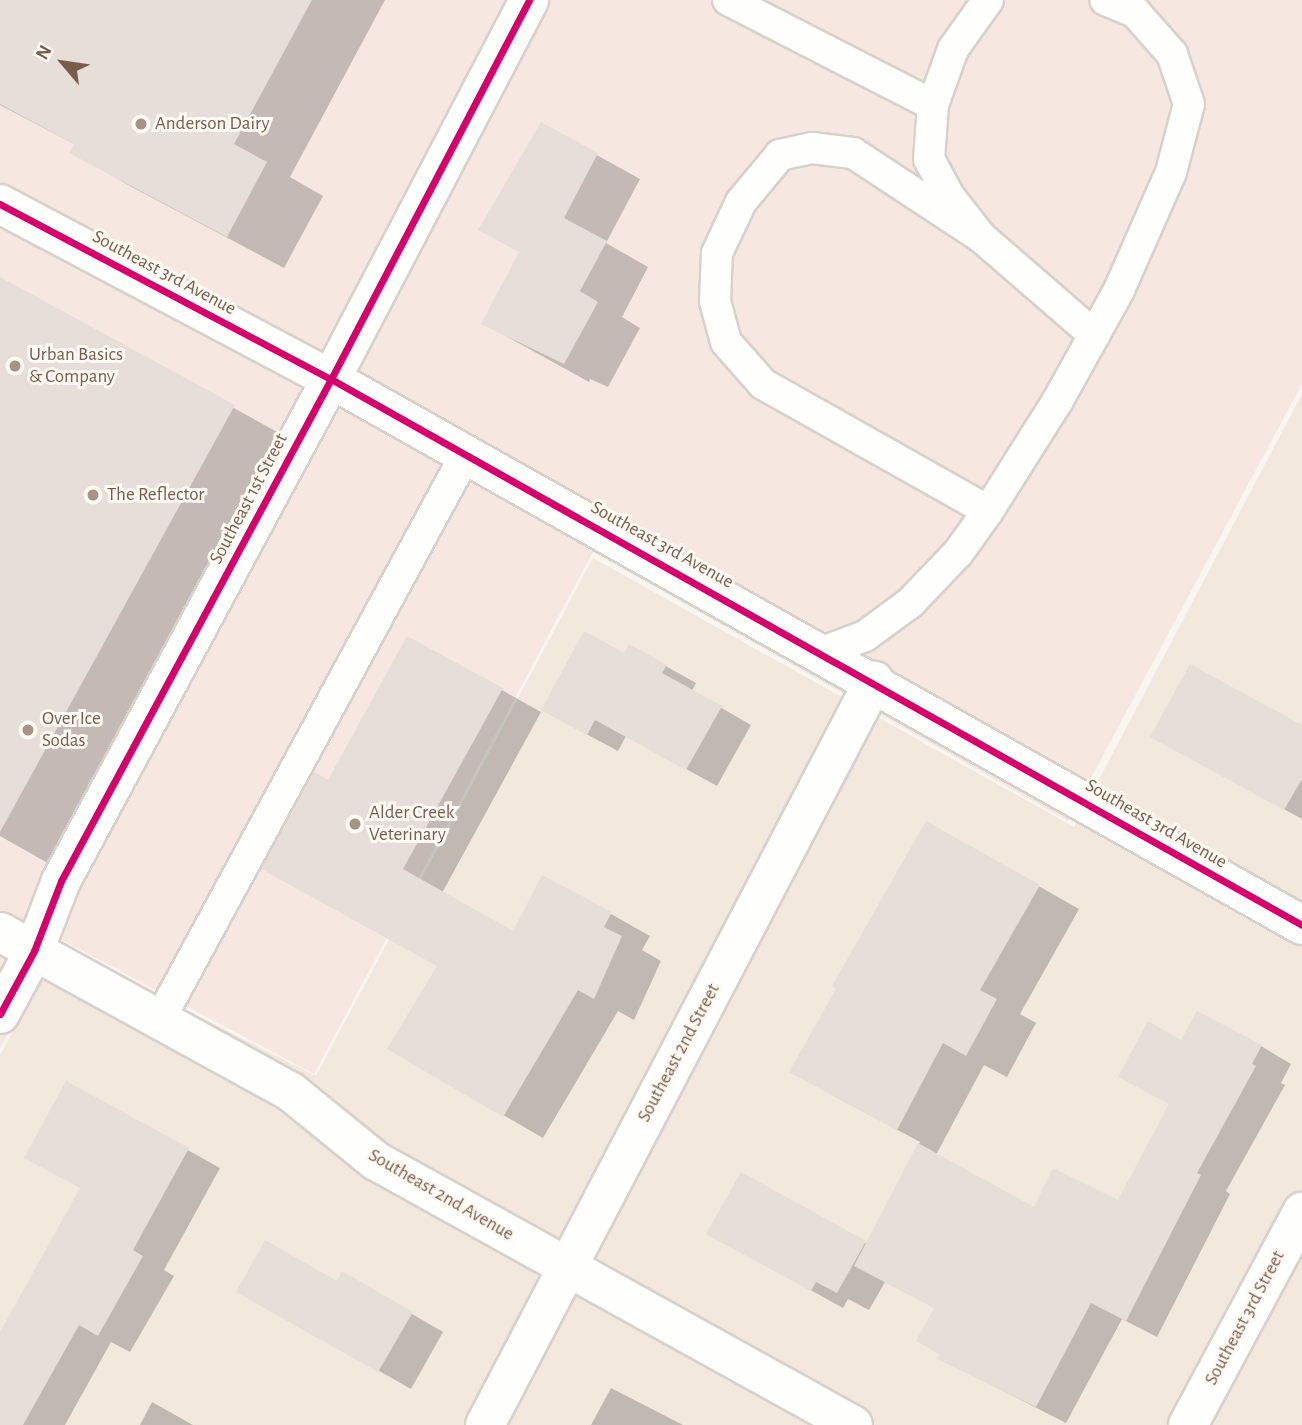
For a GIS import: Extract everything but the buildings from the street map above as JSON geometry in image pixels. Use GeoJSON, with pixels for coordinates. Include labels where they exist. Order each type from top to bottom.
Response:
{"type":"FeatureCollection","features":[{"type":"Feature","properties":{"kind":"street","name":"Southeast 1st Street"},"geometry":{"type":"LineString","coordinates":[[0,1014],[34,951],[61,881],[331,379],[529,0]]}},
{"type":"Feature","properties":{"kind":"street","name":"Southeast 3rd Avenue"},"geometry":{"type":"LineString","coordinates":[[0,204],[331,379],[874,681],[1302,925]]}},
{"type":"Feature","properties":{"kind":"street","name":"Southeast 2nd Street"},"geometry":{"type":"LineString","coordinates":[[485,1425],[874,681]]}},
{"type":"Feature","properties":{"kind":"street","name":"Southeast 2nd Avenue"},"geometry":{"type":"LineString","coordinates":[[0,932],[291,1092],[376,1161],[853,1425]]}},
{"type":"Feature","properties":{"kind":"street","name":"Southeast 3rd Street"},"geometry":{"type":"LineString","coordinates":[[1188,1425],[1302,1212]]}},
{"type":"Feature","properties":{"kind":"lane"},"geometry":{"type":"LineString","coordinates":[[728,0],[933,105]]}},
{"type":"Feature","properties":{"kind":"lane"},"geometry":{"type":"LineString","coordinates":[[981,237],[929,159],[933,105],[953,49],[988,0]]}},
{"type":"Feature","properties":{"kind":"lane"},"geometry":{"type":"LineString","coordinates":[[822,652],[865,636],[910,603],[958,553],[988,511],[1094,335],[1171,172],[1189,104],[1172,54],[1135,12],[1105,0]]}},
{"type":"Feature","properties":{"kind":"lane"},"geometry":{"type":"LineString","coordinates":[[988,511],[763,384],[726,342],[715,301],[717,253],[741,202],[780,155],[813,148],[853,153],[981,237],[1094,335]]}},
{"type":"Feature","properties":{"kind":"lane"},"geometry":{"type":"LineString","coordinates":[[160,1020],[466,454]]}},
{"type":"Feature","properties":{"kind":"shaded area"},"geometry":{"type":"Polygon","coordinates":[[[0,0],[1302,0],[1302,384],[1068,821],[593,552],[314,1074],[60,939],[0,1048],[0,0]]]}},
{"type":"Feature","properties":{"kind":"shaded area"},"geometry":{"type":"Polygon","coordinates":[[[1302,394],[1302,1425],[0,1425],[0,1055],[60,946],[316,1076],[593,558],[1074,827],[1302,394]]]}},
{"type":"Feature","properties":{"kind":"cycle path"},"geometry":{"type":"LineString","coordinates":[[0,1014],[34,951],[61,881],[331,379],[529,0]]}},
{"type":"Feature","properties":{"kind":"cycle path"},"geometry":{"type":"LineString","coordinates":[[0,204],[331,379],[1302,925]]}},
{"type":"Feature","properties":{"kind":"place","name":"Anderson Dairy"},"geometry":{"type":"Point","coordinates":[141,124]}},
{"type":"Feature","properties":{"kind":"place","name":"Urban Basics & Company"},"geometry":{"type":"Point","coordinates":[15,366]}},
{"type":"Feature","properties":{"kind":"place","name":"The Reflector"},"geometry":{"type":"Point","coordinates":[93,495]}},
{"type":"Feature","properties":{"kind":"place","name":"Over Ice Sodas"},"geometry":{"type":"Point","coordinates":[28,730]}},
{"type":"Feature","properties":{"kind":"place","name":"Alder Creek Veterinary"},"geometry":{"type":"Point","coordinates":[355,824]}}]}
